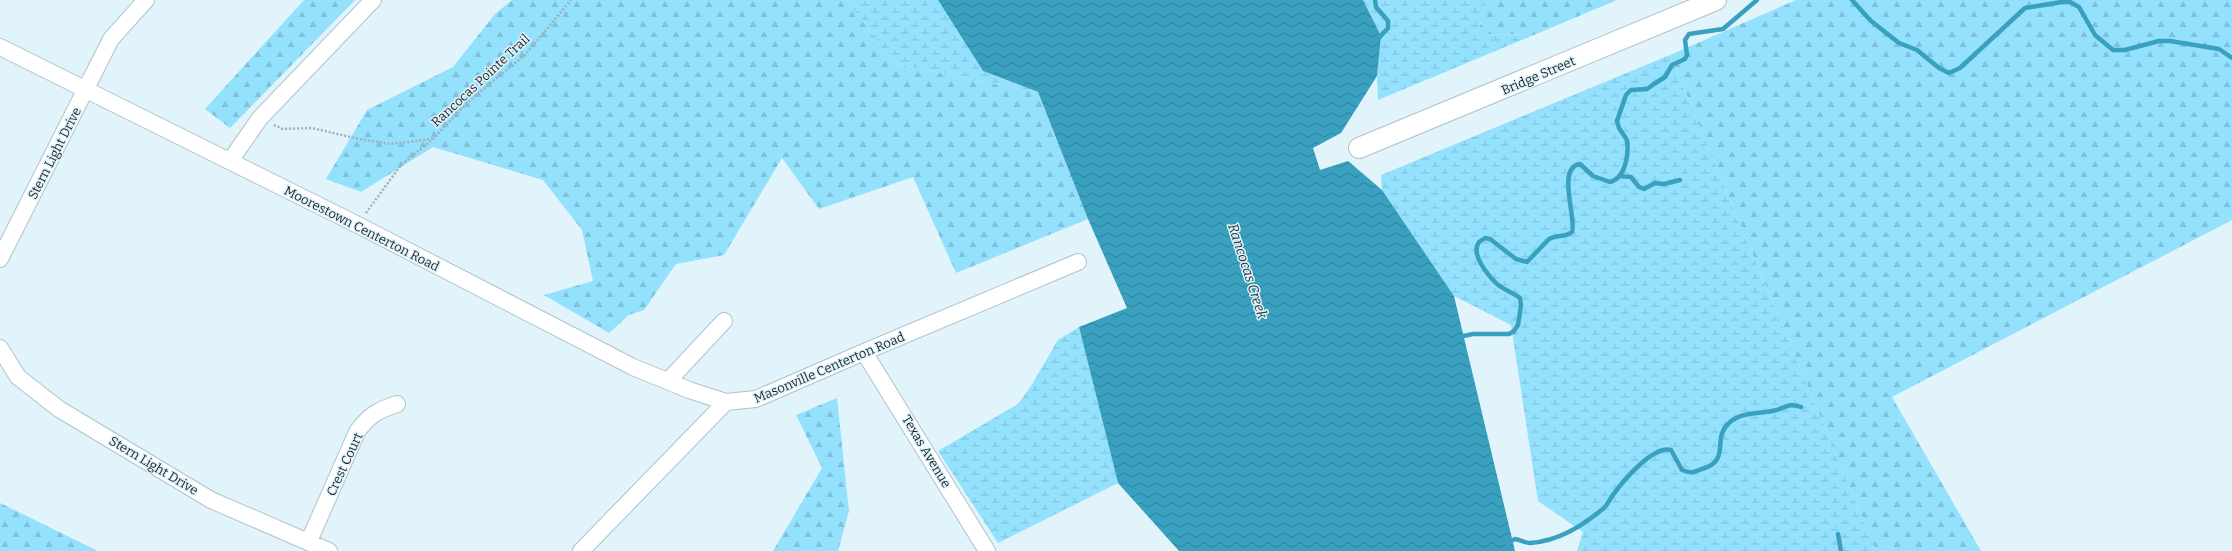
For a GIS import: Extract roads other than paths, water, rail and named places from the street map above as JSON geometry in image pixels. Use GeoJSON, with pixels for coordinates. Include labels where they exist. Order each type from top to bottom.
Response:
{"type":"FeatureCollection","features":[{"type":"Feature","properties":{"kind":"main road","name":"Bridge Street"},"geometry":{"type":"LineString","coordinates":[[1359,148],[1716,0]]}},
{"type":"Feature","properties":{"kind":"street","name":"Stern Light Drive"},"geometry":{"type":"LineString","coordinates":[[0,259],[111,39],[146,0]]}},
{"type":"Feature","properties":{"kind":"street"},"geometry":{"type":"LineString","coordinates":[[230,161],[260,118],[373,0]]}},
{"type":"Feature","properties":{"kind":"street","name":"Moorestown Centerton Road"},"geometry":{"type":"LineString","coordinates":[[0,47],[358,225],[633,367],[668,382],[726,402]]}},
{"type":"Feature","properties":{"kind":"street","name":"Masonville Centerton Road"},"geometry":{"type":"LineString","coordinates":[[726,402],[756,400],[864,352],[1078,262]]}},
{"type":"Feature","properties":{"kind":"street"},"geometry":{"type":"LineString","coordinates":[[668,382],[724,321]]}},
{"type":"Feature","properties":{"kind":"street","name":"Stern Light Drive"},"geometry":{"type":"LineString","coordinates":[[0,348],[18,376],[59,409],[211,500],[309,541],[329,551]]}},
{"type":"Feature","properties":{"kind":"street","name":"Texas Avenue"},"geometry":{"type":"LineString","coordinates":[[864,352],[900,407],[987,551]]}},
{"type":"Feature","properties":{"kind":"street"},"geometry":{"type":"LineString","coordinates":[[581,551],[726,402]]}},
{"type":"Feature","properties":{"kind":"street","name":"Crest Court"},"geometry":{"type":"LineString","coordinates":[[309,541],[357,432],[366,419],[379,410],[397,404]]}},
{"type":"Feature","properties":{"kind":"water","name":"Rancocas Creek"},"geometry":{"type":"Polygon","coordinates":[[[938,0],[1363,0],[1381,36],[1377,76],[1341,133],[1313,148],[1320,170],[1348,161],[1382,190],[1454,296],[1515,551],[1179,551],[1118,483],[1079,327],[1127,308],[1088,219],[1038,92],[983,71],[938,0]]]}},
{"type":"Feature","properties":{"kind":"waterway"},"geometry":{"type":"LineString","coordinates":[[1375,0],[1376,7],[1388,21],[1388,28],[1376,41]]}},
{"type":"Feature","properties":{"kind":"waterway"},"geometry":{"type":"LineString","coordinates":[[1459,337],[1473,334],[1509,334],[1514,331],[1518,325],[1521,305],[1520,298],[1499,285],[1485,270],[1478,258],[1477,247],[1479,242],[1485,238],[1490,239],[1516,259],[1527,262],[1549,239],[1567,235],[1572,232],[1573,225],[1568,183],[1569,174],[1573,167],[1580,164],[1593,176],[1610,182],[1620,176],[1623,170],[1627,158],[1627,140],[1619,128],[1617,121],[1626,95],[1631,90],[1647,89],[1665,77],[1672,65],[1685,59],[1687,55],[1685,40],[1689,34],[1723,29],[1757,0]]}},
{"type":"Feature","properties":{"kind":"waterway"},"geometry":{"type":"LineString","coordinates":[[1852,0],[1871,21],[1899,43],[1917,50],[1939,68],[1949,73],[1960,68],[2025,8],[2062,2],[2070,2],[2079,7],[2095,35],[2113,50],[2125,50],[2159,41],[2170,41],[2219,49],[2232,58]]}},
{"type":"Feature","properties":{"kind":"waterway"},"geometry":{"type":"LineString","coordinates":[[1619,176],[1631,177],[1639,187],[1644,189],[1655,183],[1664,184],[1680,180]]}},
{"type":"Feature","properties":{"kind":"waterway"},"geometry":{"type":"LineString","coordinates":[[1507,543],[1515,539],[1528,543],[1541,542],[1570,532],[1604,508],[1617,489],[1631,474],[1656,453],[1664,450],[1671,450],[1682,470],[1690,472],[1697,471],[1711,465],[1716,460],[1719,455],[1721,436],[1724,429],[1733,419],[1743,415],[1772,411],[1792,405],[1801,407]]}},
{"type":"Feature","properties":{"kind":"waterway"},"geometry":{"type":"LineString","coordinates":[[1838,534],[1841,551]]}}]}
